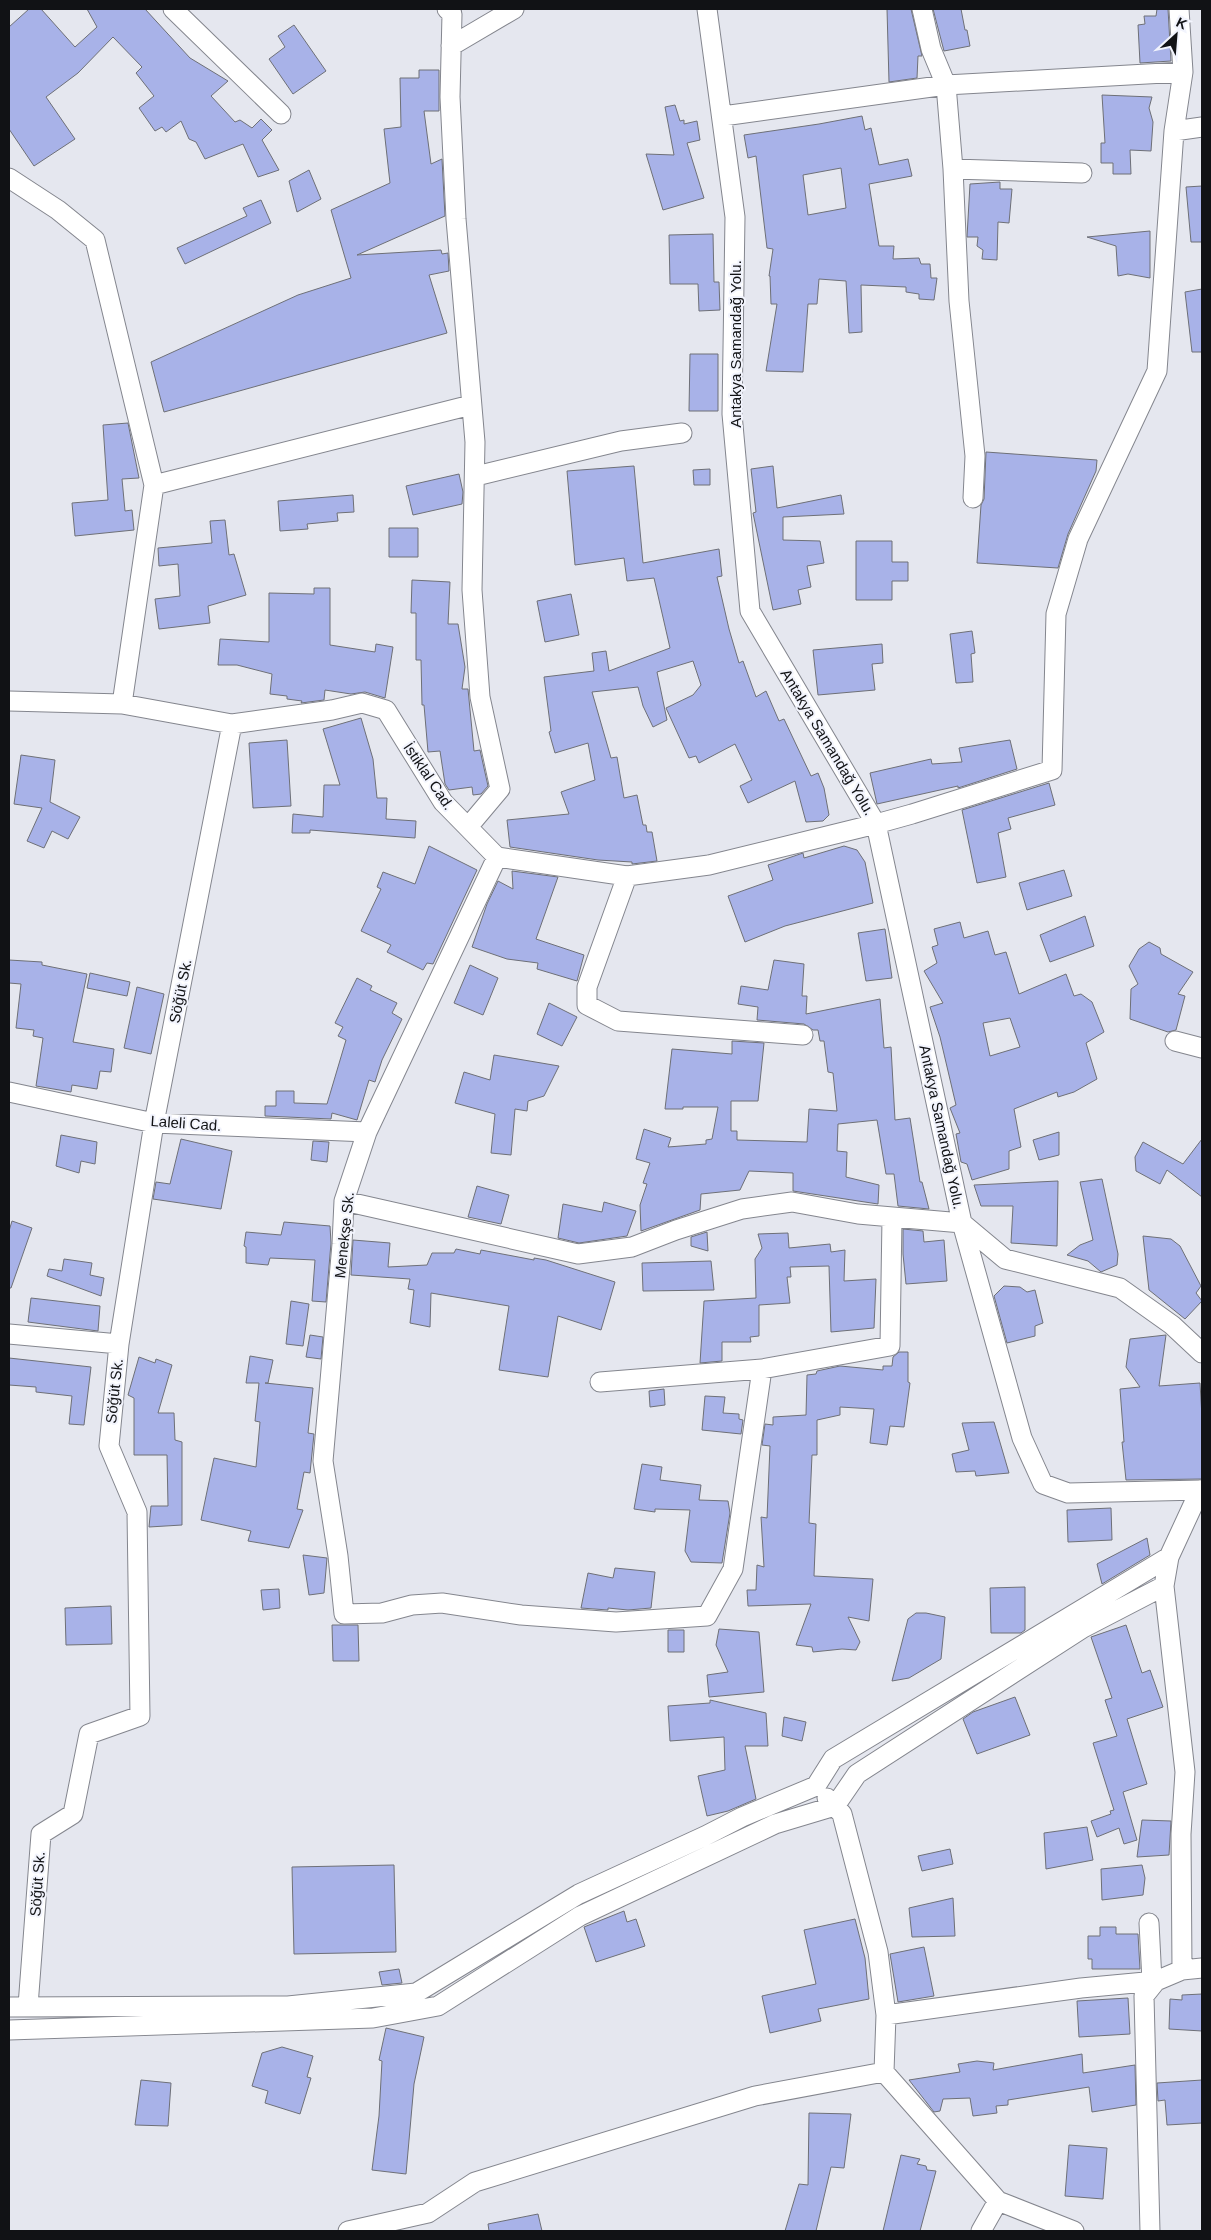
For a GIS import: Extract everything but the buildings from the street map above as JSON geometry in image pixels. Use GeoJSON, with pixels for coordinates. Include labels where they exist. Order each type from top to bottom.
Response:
{"type":"FeatureCollection","features":[{"type":"Feature","properties":{"kind":"street"},"geometry":{"type":"LineString","coordinates":[[173,9],[281,114]]}},
{"type":"Feature","properties":{"kind":"street"},"geometry":{"type":"LineString","coordinates":[[447,9],[452,14],[450,97],[456,219],[476,476],[472,590],[480,697],[500,788],[468,827]]}},
{"type":"Feature","properties":{"kind":"street"},"geometry":{"type":"LineString","coordinates":[[451,46],[514,9]]}},
{"type":"Feature","properties":{"kind":"street","name":"Antakya Samandağ Yolu."},"geometry":{"type":"LineString","coordinates":[[707,9],[723,116],[735,217],[732,414],[750,611],[876,824],[962,1223],[1022,1438],[1043,1484],[1068,1493],[1201,1490]]}},
{"type":"Feature","properties":{"kind":"street"},"geometry":{"type":"LineString","coordinates":[[922,9],[931,48],[946,85],[953,169],[959,301],[975,456],[973,498]]}},
{"type":"Feature","properties":{"kind":"street"},"geometry":{"type":"LineString","coordinates":[[497,857],[627,876],[709,865],[876,824],[1052,770],[1056,614],[1078,539],[1157,371],[1174,131],[1183,72],[1179,9]]}},
{"type":"Feature","properties":{"kind":"street"},"geometry":{"type":"LineString","coordinates":[[723,116],[946,85],[1183,72]]}},
{"type":"Feature","properties":{"kind":"street"},"geometry":{"type":"LineString","coordinates":[[1174,131],[1202,127]]}},
{"type":"Feature","properties":{"kind":"street"},"geometry":{"type":"LineString","coordinates":[[953,169],[1082,173]]}},
{"type":"Feature","properties":{"kind":"street"},"geometry":{"type":"LineString","coordinates":[[9,178],[58,210],[95,240],[154,485],[122,704]]}},
{"type":"Feature","properties":{"kind":"street"},"geometry":{"type":"LineString","coordinates":[[154,485],[471,405]]}},
{"type":"Feature","properties":{"kind":"street"},"geometry":{"type":"LineString","coordinates":[[476,476],[621,442],[682,433]]}},
{"type":"Feature","properties":{"kind":"street","name":"İstiklal Cad."},"geometry":{"type":"LineString","coordinates":[[9,701],[122,704],[232,724],[332,710],[362,703],[386,710],[443,802],[497,857]]}},
{"type":"Feature","properties":{"kind":"street","name":"Söğüt Sk."},"geometry":{"type":"LineString","coordinates":[[28,2006],[41,1834],[74,1814],[89,1734],[140,1716],[137,1512],[109,1446],[119,1344],[154,1123],[232,724]]}},
{"type":"Feature","properties":{"kind":"street","name":"Menekşe Sk."},"geometry":{"type":"LineString","coordinates":[[497,857],[367,1132],[344,1201],[342,1244],[322,1461],[338,1556],[344,1614],[382,1613],[412,1605],[442,1603],[520,1615],[616,1622],[707,1616],[733,1569],[762,1369]]}},
{"type":"Feature","properties":{"kind":"street"},"geometry":{"type":"LineString","coordinates":[[627,876],[587,987],[587,1006],[618,1021],[803,1035]]}},
{"type":"Feature","properties":{"kind":"street"},"geometry":{"type":"LineString","coordinates":[[1175,1041],[1202,1048]]}},
{"type":"Feature","properties":{"kind":"street","name":"Laleli Cad."},"geometry":{"type":"LineString","coordinates":[[9,1092],[154,1123],[367,1132]]}},
{"type":"Feature","properties":{"kind":"street"},"geometry":{"type":"LineString","coordinates":[[344,1201],[578,1254],[632,1247],[676,1230],[742,1209],[792,1202],[858,1214],[962,1223],[1005,1259],[1120,1288],[1172,1325],[1202,1353]]}},
{"type":"Feature","properties":{"kind":"street"},"geometry":{"type":"LineString","coordinates":[[600,1382],[762,1369],[890,1346],[892,1218]]}},
{"type":"Feature","properties":{"kind":"street"},"geometry":{"type":"LineString","coordinates":[[9,1334],[119,1344]]}},
{"type":"Feature","properties":{"kind":"street"},"geometry":{"type":"LineString","coordinates":[[1182,1970],[1181,1834],[1194,1769],[1164,1586],[1169,1557],[1201,1490]]}},
{"type":"Feature","properties":{"kind":"street"},"geometry":{"type":"LineString","coordinates":[[9,2007],[288,2006],[416,1993],[578,1894],[742,1817],[816,1786],[833,1758],[1169,1557]]}},
{"type":"Feature","properties":{"kind":"street"},"geometry":{"type":"LineString","coordinates":[[9,2030],[373,2018],[438,2006],[580,1916],[775,1824],[835,1806],[857,1774],[1083,1628],[1164,1586]]}},
{"type":"Feature","properties":{"kind":"street"},"geometry":{"type":"LineString","coordinates":[[816,1786],[842,1814],[878,1952],[886,2015],[884,2072],[998,2200],[1048,2226],[1074,2231]]}},
{"type":"Feature","properties":{"kind":"street"},"geometry":{"type":"LineString","coordinates":[[1149,1923],[1154,1981],[1144,1996],[1150,2231]]}},
{"type":"Feature","properties":{"kind":"street"},"geometry":{"type":"LineString","coordinates":[[886,2015],[1081,1988],[1154,1981],[1182,1970],[1202,1968]]}},
{"type":"Feature","properties":{"kind":"street"},"geometry":{"type":"LineString","coordinates":[[348,2231],[384,2227],[428,2213],[475,2182],[755,2096],[884,2072]]}},
{"type":"Feature","properties":{"kind":"street"},"geometry":{"type":"LineString","coordinates":[[982,2231],[998,2200]]}}]}
